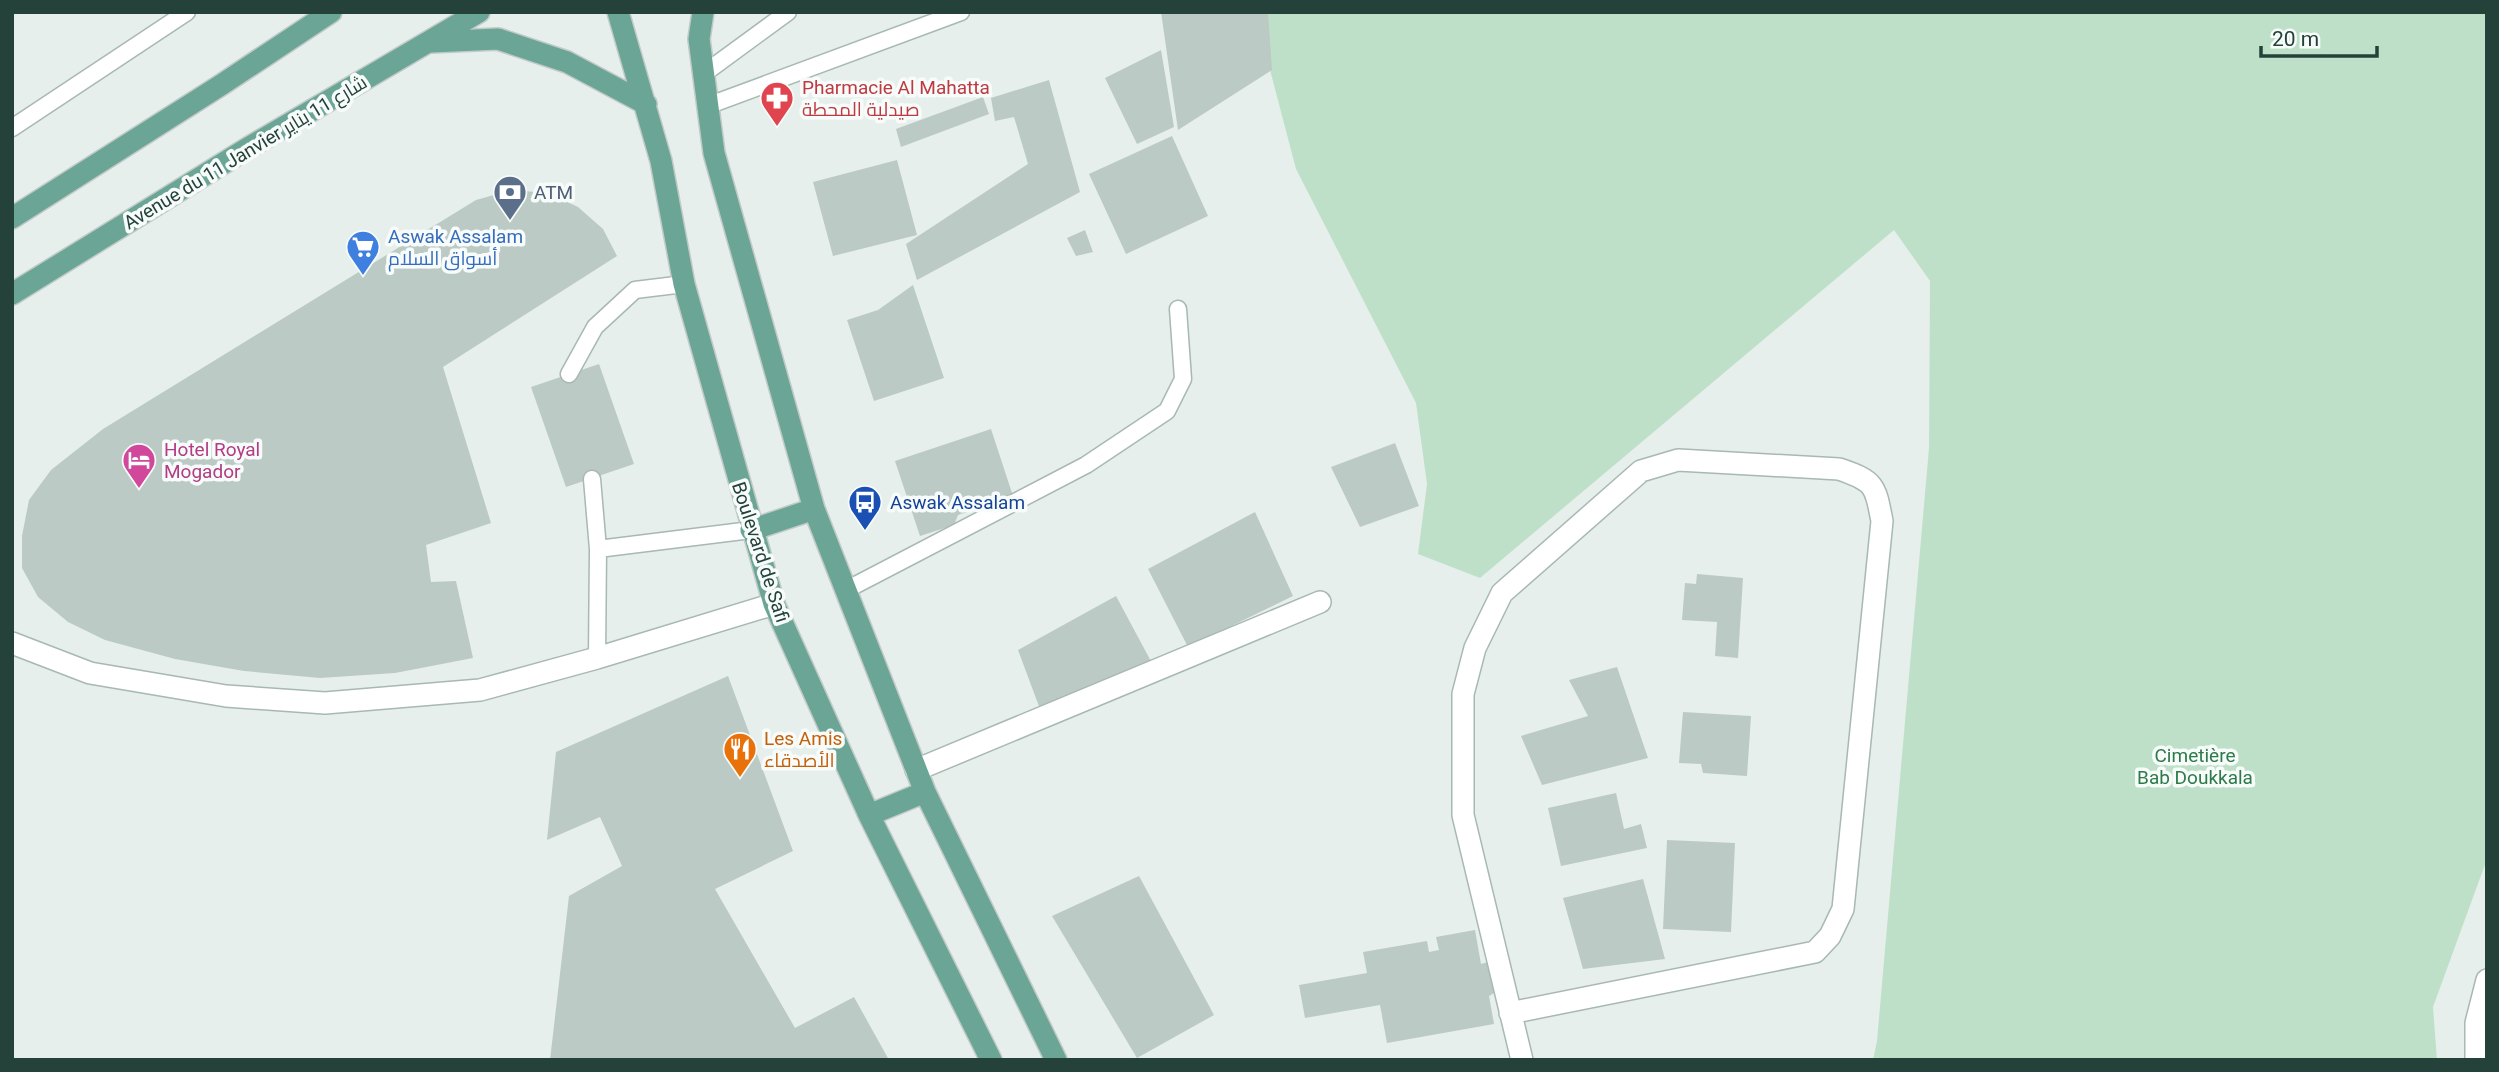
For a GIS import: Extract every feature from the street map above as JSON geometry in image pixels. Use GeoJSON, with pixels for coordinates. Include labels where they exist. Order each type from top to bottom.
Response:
{"type":"FeatureCollection","features":[{"type":"Feature","properties":{"kind":"main road"},"geometry":{"type":"LineString","coordinates":[[12,218],[331,12]]}},
{"type":"Feature","properties":{"kind":"main road","name":"Avenue du 11 Janvier شارع 11 يناير"},"geometry":{"type":"LineString","coordinates":[[12,295],[248,148],[480,12]]}},
{"type":"Feature","properties":{"kind":"main road","name":"Boulevard de Safi"},"geometry":{"type":"LineString","coordinates":[[618,12],[661,161],[684,285],[774,604],[869,815],[991,1060]]}},
{"type":"Feature","properties":{"kind":"main road"},"geometry":{"type":"LineString","coordinates":[[702,12],[699,38],[702,75],[714,153],[814,509],[925,792],[1056,1060]]}},
{"type":"Feature","properties":{"kind":"main road"},"geometry":{"type":"LineString","coordinates":[[425,43],[498,39],[567,62],[646,104]]}},
{"type":"Feature","properties":{"kind":"main road"},"geometry":{"type":"LineString","coordinates":[[751,530],[814,509]]}},
{"type":"Feature","properties":{"kind":"main road"},"geometry":{"type":"LineString","coordinates":[[869,815],[925,792]]}},
{"type":"Feature","properties":{"kind":"street"},"geometry":{"type":"LineString","coordinates":[[1510,1013],[1815,952],[1830,936],[1843,909],[1882,521],[1876,490],[1861,476],[1839,469],[1678,460],[1641,471],[1502,593],[1475,648],[1463,694],[1463,815],[1510,1013],[1522,1060]]}},
{"type":"Feature","properties":{"kind":"street"},"geometry":{"type":"LineString","coordinates":[[916,770],[1320,602]]}},
{"type":"Feature","properties":{"kind":"street"},"geometry":{"type":"LineString","coordinates":[[12,643],[90,673],[116,678],[226,696],[325,703],[480,690],[597,658],[774,604]]}},
{"type":"Feature","properties":{"kind":"street"},"geometry":{"type":"LineString","coordinates":[[2476,1060],[2476,1023],[2487,979]]}},
{"type":"Feature","properties":{"kind":"lane"},"geometry":{"type":"LineString","coordinates":[[12,128],[187,12]]}},
{"type":"Feature","properties":{"kind":"lane"},"geometry":{"type":"LineString","coordinates":[[702,75],[788,12]]}},
{"type":"Feature","properties":{"kind":"lane"},"geometry":{"type":"LineString","coordinates":[[707,106],[961,12]]}},
{"type":"Feature","properties":{"kind":"lane"},"geometry":{"type":"LineString","coordinates":[[569,374],[595,327],[635,290],[684,285]]}},
{"type":"Feature","properties":{"kind":"lane"},"geometry":{"type":"LineString","coordinates":[[846,590],[1086,465],[1167,411],[1183,379],[1178,309]]}},
{"type":"Feature","properties":{"kind":"lane"},"geometry":{"type":"LineString","coordinates":[[592,479],[598,549],[597,658]]}},
{"type":"Feature","properties":{"kind":"lane"},"geometry":{"type":"LineString","coordinates":[[598,549],[751,530]]}},
{"type":"Feature","properties":{"kind":"green space","name":"Cimetière Bab Doukkala"},"geometry":{"type":"Polygon","coordinates":[[[1265,12],[2487,12],[2487,859],[2433,1007],[2437,1060],[1873,1060],[1877,1041],[1929,448],[1930,281],[1894,230],[1480,578],[1418,554],[1427,484],[1416,403],[1296,169],[1268,62],[1265,12]]]}},
{"type":"Feature","properties":{"kind":"building"},"geometry":{"type":"Polygon","coordinates":[[[1161,12],[1268,12],[1272,70],[1178,130],[1161,12]]]}},
{"type":"Feature","properties":{"kind":"building"},"geometry":{"type":"Polygon","coordinates":[[[1161,50],[1174,127],[1137,144],[1105,78],[1161,50]]]}},
{"type":"Feature","properties":{"kind":"building"},"geometry":{"type":"Polygon","coordinates":[[[1049,80],[1080,192],[917,280],[906,244],[1028,164],[1014,117],[995,121],[991,98],[1049,80]]]}},
{"type":"Feature","properties":{"kind":"building"},"geometry":{"type":"Polygon","coordinates":[[[983,97],[989,114],[901,147],[896,129],[983,97]]]}},
{"type":"Feature","properties":{"kind":"building"},"geometry":{"type":"Polygon","coordinates":[[[1172,136],[1208,216],[1126,254],[1089,174],[1172,136]]]}},
{"type":"Feature","properties":{"kind":"building"},"geometry":{"type":"Polygon","coordinates":[[[897,160],[917,235],[833,256],[813,182],[897,160]]]}},
{"type":"Feature","properties":{"kind":"building"},"geometry":{"type":"Polygon","coordinates":[[[512,190],[548,193],[578,207],[603,229],[617,256],[443,367],[491,523],[426,545],[431,582],[456,581],[473,658],[395,673],[320,678],[244,671],[175,659],[105,640],[68,622],[38,597],[22,568],[22,536],[29,500],[51,470],[103,429],[476,200],[512,190]]]}},
{"type":"Feature","properties":{"kind":"building"},"geometry":{"type":"Polygon","coordinates":[[[1085,230],[1093,252],[1076,256],[1067,238],[1085,230]]]}},
{"type":"Feature","properties":{"kind":"building"},"geometry":{"type":"Polygon","coordinates":[[[913,285],[944,378],[874,401],[847,320],[878,310],[913,285]]]}},
{"type":"Feature","properties":{"kind":"building"},"geometry":{"type":"Polygon","coordinates":[[[599,364],[634,464],[566,487],[531,387],[599,364]]]}},
{"type":"Feature","properties":{"kind":"building"},"geometry":{"type":"Polygon","coordinates":[[[991,429],[1013,496],[958,515],[954,525],[920,536],[895,461],[991,429]]]}},
{"type":"Feature","properties":{"kind":"building"},"geometry":{"type":"Polygon","coordinates":[[[1395,443],[1419,506],[1360,527],[1331,467],[1395,443]]]}},
{"type":"Feature","properties":{"kind":"building"},"geometry":{"type":"Polygon","coordinates":[[[1255,512],[1293,596],[1188,647],[1148,569],[1255,512]]]}},
{"type":"Feature","properties":{"kind":"building"},"geometry":{"type":"Polygon","coordinates":[[[1697,574],[1743,578],[1738,658],[1715,656],[1717,622],[1682,620],[1685,583],[1696,584],[1697,574]]]}},
{"type":"Feature","properties":{"kind":"building"},"geometry":{"type":"Polygon","coordinates":[[[1116,596],[1153,665],[1043,717],[1018,650],[1116,596]]]}},
{"type":"Feature","properties":{"kind":"building"},"geometry":{"type":"Polygon","coordinates":[[[1617,667],[1648,758],[1542,785],[1521,736],[1588,716],[1569,680],[1617,667]]]}},
{"type":"Feature","properties":{"kind":"building"},"geometry":{"type":"Polygon","coordinates":[[[728,676],[793,851],[715,889],[795,1028],[854,997],[889,1060],[550,1060],[569,896],[622,866],[600,817],[547,840],[556,752],[728,676]]]}},
{"type":"Feature","properties":{"kind":"building"},"geometry":{"type":"Polygon","coordinates":[[[1683,712],[1751,716],[1747,776],[1703,773],[1701,764],[1679,763],[1683,712]]]}},
{"type":"Feature","properties":{"kind":"building"},"geometry":{"type":"Polygon","coordinates":[[[1616,793],[1624,829],[1641,824],[1647,848],[1561,866],[1548,808],[1616,793]]]}},
{"type":"Feature","properties":{"kind":"building"},"geometry":{"type":"Polygon","coordinates":[[[1667,840],[1735,843],[1731,932],[1663,929],[1667,840]]]}},
{"type":"Feature","properties":{"kind":"building"},"geometry":{"type":"Polygon","coordinates":[[[1139,876],[1214,1015],[1137,1058],[1052,916],[1139,876]]]}},
{"type":"Feature","properties":{"kind":"building"},"geometry":{"type":"Polygon","coordinates":[[[1643,879],[1665,959],[1583,969],[1563,898],[1643,879]]]}},
{"type":"Feature","properties":{"kind":"building"},"geometry":{"type":"Polygon","coordinates":[[[1475,930],[1481,964],[1488,962],[1494,993],[1489,996],[1494,1024],[1387,1043],[1380,1005],[1305,1018],[1299,985],[1367,973],[1363,952],[1427,941],[1429,952],[1439,950],[1436,937],[1475,930]]]}},
{"type":"Feature","properties":{"kind":"place","name":"Pharmacie Al Mahatta صيدلية المحطة"},"geometry":{"type":"Point","coordinates":[777,128]}},
{"type":"Feature","properties":{"kind":"place","name":"ATM"},"geometry":{"type":"Point","coordinates":[510,222]}},
{"type":"Feature","properties":{"kind":"place","name":"Aswak Assalam أسواق السلام"},"geometry":{"type":"Point","coordinates":[363,277]}},
{"type":"Feature","properties":{"kind":"place","name":"Hotel Royal Mogador"},"geometry":{"type":"Point","coordinates":[139,490]}},
{"type":"Feature","properties":{"kind":"place","name":"Aswak Assalam"},"geometry":{"type":"Point","coordinates":[865,532]}},
{"type":"Feature","properties":{"kind":"place","name":"Les Amis الأصدقاء"},"geometry":{"type":"Point","coordinates":[740,779]}}]}
